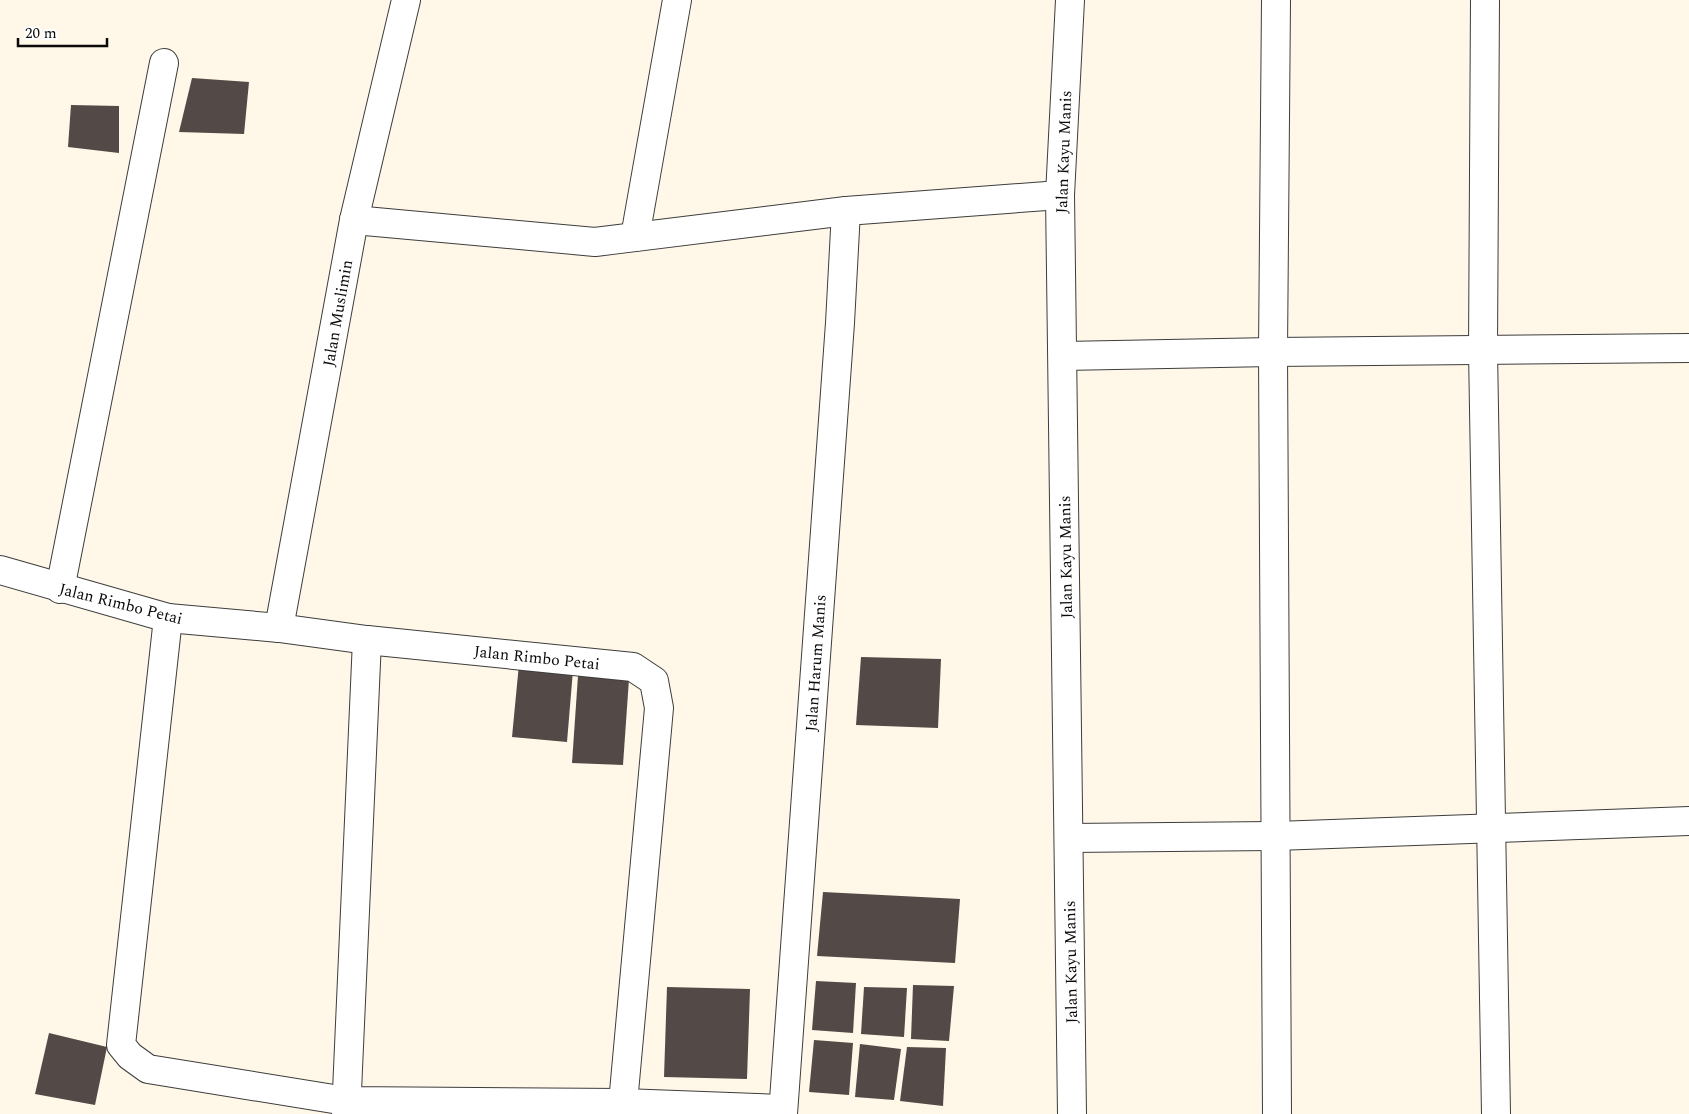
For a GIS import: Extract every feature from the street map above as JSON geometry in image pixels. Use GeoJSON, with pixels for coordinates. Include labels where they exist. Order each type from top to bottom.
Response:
{"type":"FeatureCollection","features":[{"type":"Feature","properties":{"kind":"street","name":"Jalan Muslimin"},"geometry":{"type":"LineString","coordinates":[[279,628],[354,220],[406,0]]}},
{"type":"Feature","properties":{"kind":"street"},"geometry":{"type":"LineString","coordinates":[[635,237],[677,0]]}},
{"type":"Feature","properties":{"kind":"street","name":"Jalan Kayu Manis"},"geometry":{"type":"LineString","coordinates":[[1070,0],[1060,195],[1072,1114]]}},
{"type":"Feature","properties":{"kind":"street"},"geometry":{"type":"LineString","coordinates":[[1276,0],[1273,352],[1277,1114]]}},
{"type":"Feature","properties":{"kind":"street"},"geometry":{"type":"LineString","coordinates":[[1486,0],[1483,350],[1496,1114]]}},
{"type":"Feature","properties":{"kind":"street"},"geometry":{"type":"LineString","coordinates":[[60,588],[164,63]]}},
{"type":"Feature","properties":{"kind":"street"},"geometry":{"type":"LineString","coordinates":[[354,220],[595,242],[846,211],[1060,195]]}},
{"type":"Feature","properties":{"kind":"street","name":"Jalan Harum Manis"},"geometry":{"type":"LineString","coordinates":[[783,1112],[839,333],[846,211]]}},
{"type":"Feature","properties":{"kind":"street"},"geometry":{"type":"LineString","coordinates":[[1063,356],[1689,348]]}},
{"type":"Feature","properties":{"kind":"street","name":"Jalan Rimbo Petai"},"geometry":{"type":"LineString","coordinates":[[0,570],[168,618],[279,628],[367,640],[633,667],[654,681],[659,708],[623,1103]]}},
{"type":"Feature","properties":{"kind":"street"},"geometry":{"type":"LineString","coordinates":[[168,618],[121,1045],[130,1056],[148,1069],[346,1107],[623,1103],[783,1112]]}},
{"type":"Feature","properties":{"kind":"street"},"geometry":{"type":"LineString","coordinates":[[346,1107],[367,640]]}},
{"type":"Feature","properties":{"kind":"street"},"geometry":{"type":"LineString","coordinates":[[1069,838],[1276,836],[1689,820]]}},
{"type":"Feature","properties":{"kind":"building"},"geometry":{"type":"Polygon","coordinates":[[[192,78],[249,82],[244,134],[179,132],[192,78]]]}},
{"type":"Feature","properties":{"kind":"building"},"geometry":{"type":"Polygon","coordinates":[[[71,105],[119,106],[119,153],[68,147],[71,105]]]}},
{"type":"Feature","properties":{"kind":"building"},"geometry":{"type":"Polygon","coordinates":[[[861,657],[941,659],[938,728],[856,725],[861,657]]]}},
{"type":"Feature","properties":{"kind":"building"},"geometry":{"type":"Polygon","coordinates":[[[519,664],[573,670],[567,742],[512,737],[519,664]]]}},
{"type":"Feature","properties":{"kind":"building"},"geometry":{"type":"Polygon","coordinates":[[[578,676],[629,679],[623,765],[572,763],[578,676]]]}},
{"type":"Feature","properties":{"kind":"building"},"geometry":{"type":"Polygon","coordinates":[[[823,892],[960,899],[955,963],[817,956],[823,892]]]}},
{"type":"Feature","properties":{"kind":"building"},"geometry":{"type":"Polygon","coordinates":[[[816,981],[856,983],[853,1033],[812,1030],[816,981]]]}},
{"type":"Feature","properties":{"kind":"building"},"geometry":{"type":"Polygon","coordinates":[[[913,985],[954,986],[949,1041],[911,1039],[913,985]]]}},
{"type":"Feature","properties":{"kind":"building"},"geometry":{"type":"Polygon","coordinates":[[[667,987],[750,989],[747,1079],[664,1077],[667,987]]]}},
{"type":"Feature","properties":{"kind":"building"},"geometry":{"type":"Polygon","coordinates":[[[864,987],[907,988],[904,1037],[861,1034],[864,987]]]}},
{"type":"Feature","properties":{"kind":"building"},"geometry":{"type":"Polygon","coordinates":[[[49,1033],[107,1047],[95,1105],[35,1094],[49,1033]]]}},
{"type":"Feature","properties":{"kind":"building"},"geometry":{"type":"Polygon","coordinates":[[[814,1040],[853,1043],[849,1095],[809,1092],[814,1040]]]}},
{"type":"Feature","properties":{"kind":"building"},"geometry":{"type":"Polygon","coordinates":[[[860,1044],[901,1049],[894,1100],[855,1097],[860,1044]]]}},
{"type":"Feature","properties":{"kind":"building"},"geometry":{"type":"Polygon","coordinates":[[[907,1047],[946,1048],[943,1106],[900,1101],[907,1047]]]}}]}
